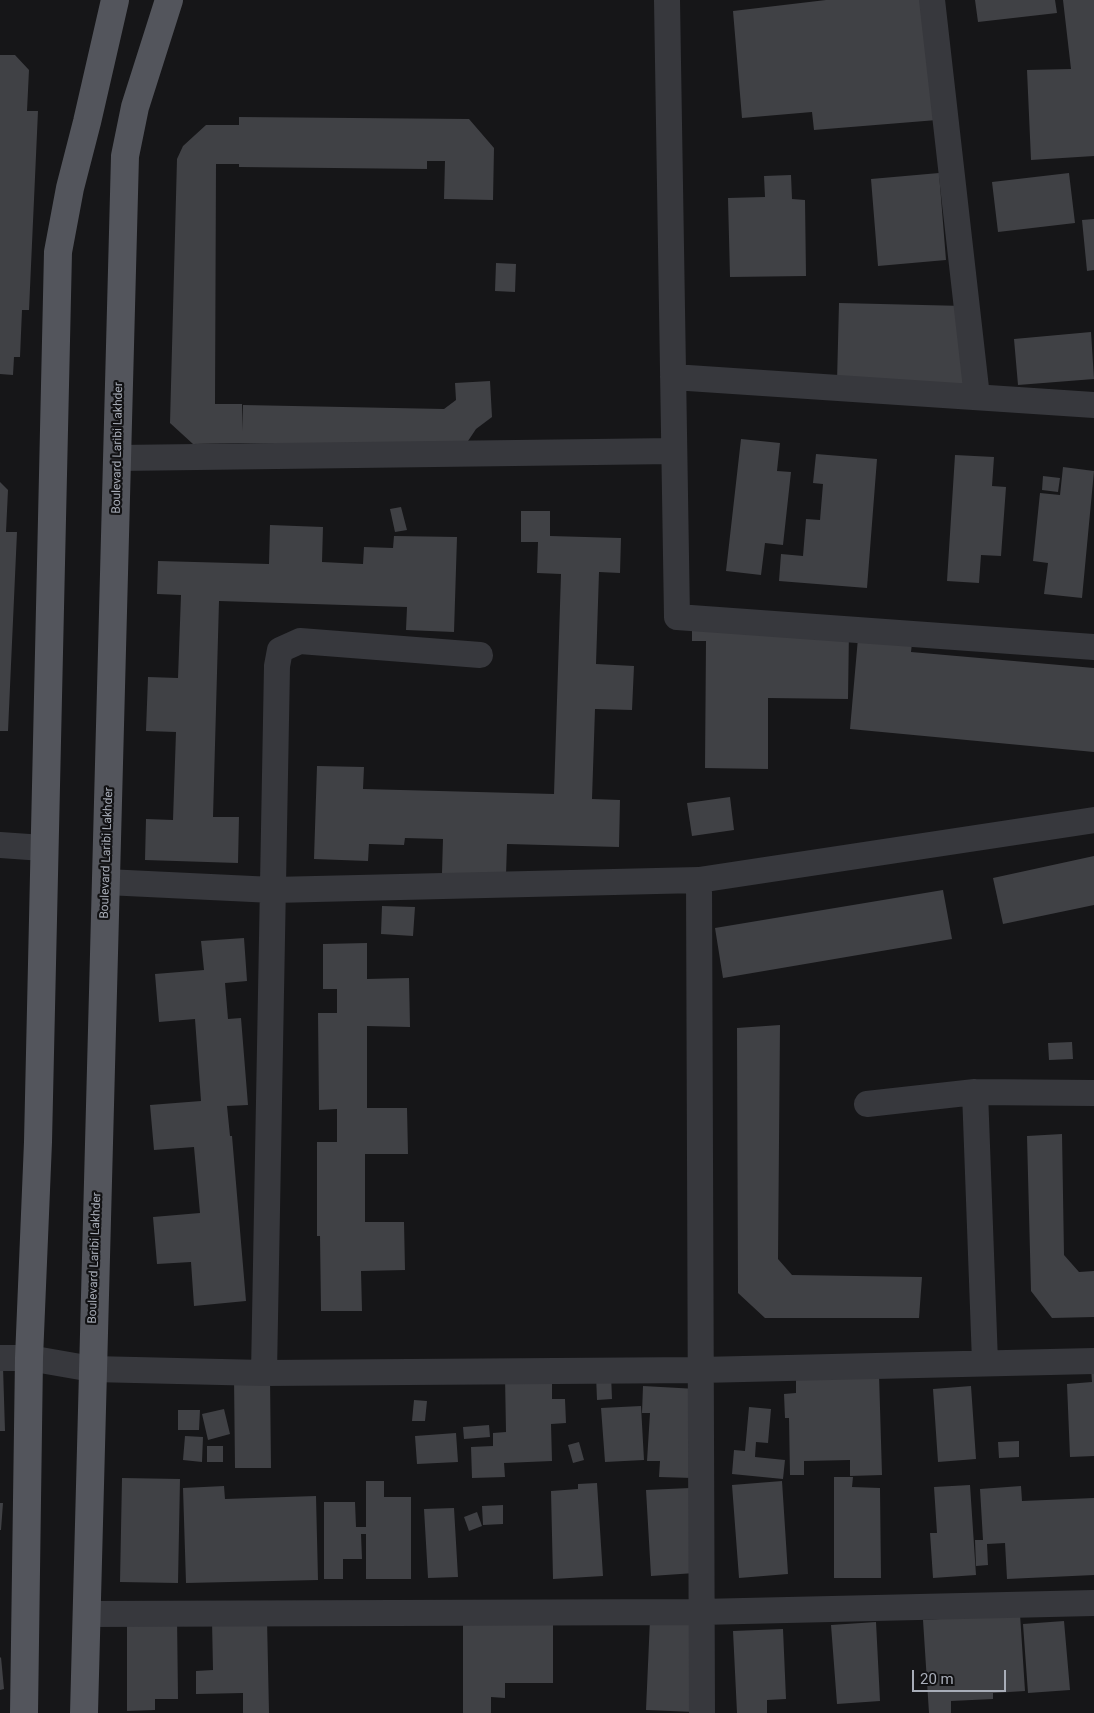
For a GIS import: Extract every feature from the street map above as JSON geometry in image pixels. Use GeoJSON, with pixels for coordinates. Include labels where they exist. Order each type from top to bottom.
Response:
{"type":"FeatureCollection","features":[{"type":"Feature","properties":{"kind":"main road"},"geometry":{"type":"LineString","coordinates":[[24,1713],[29,1358],[38,1142],[43,848],[58,252],[70,188],[115,0]]}},
{"type":"Feature","properties":{"kind":"main road","name":"Boulevard Laribi Lakhder"},"geometry":{"type":"LineString","coordinates":[[84,1713],[125,156],[135,107],[169,0]]}},
{"type":"Feature","properties":{"kind":"street"},"geometry":{"type":"LineString","coordinates":[[667,0],[677,617],[1094,647]]}},
{"type":"Feature","properties":{"kind":"street"},"geometry":{"type":"LineString","coordinates":[[932,0],[977,397]]}},
{"type":"Feature","properties":{"kind":"street"},"geometry":{"type":"LineString","coordinates":[[673,377],[1094,405]]}},
{"type":"Feature","properties":{"kind":"street"},"geometry":{"type":"LineString","coordinates":[[118,458],[674,451]]}},
{"type":"Feature","properties":{"kind":"street"},"geometry":{"type":"LineString","coordinates":[[264,1373],[277,666],[280,650],[300,641],[480,655]]}},
{"type":"Feature","properties":{"kind":"street"},"geometry":{"type":"LineString","coordinates":[[106,882],[273,890],[699,880],[1094,820]]}},
{"type":"Feature","properties":{"kind":"street"},"geometry":{"type":"LineString","coordinates":[[0,846],[43,848]]}},
{"type":"Feature","properties":{"kind":"street"},"geometry":{"type":"LineString","coordinates":[[699,880],[700,1612],[702,1713]]}},
{"type":"Feature","properties":{"kind":"street"},"geometry":{"type":"LineString","coordinates":[[974,1092],[985,1362]]}},
{"type":"Feature","properties":{"kind":"street"},"geometry":{"type":"LineString","coordinates":[[867,1104],[974,1092],[1094,1094]]}},
{"type":"Feature","properties":{"kind":"street"},"geometry":{"type":"LineString","coordinates":[[0,1358],[29,1358],[92,1369],[264,1373],[700,1370],[1094,1361]]}},
{"type":"Feature","properties":{"kind":"street"},"geometry":{"type":"LineString","coordinates":[[86,1614],[700,1612],[1094,1603]]}},
{"type":"Feature","properties":{"kind":"building"},"geometry":{"type":"Polygon","coordinates":[[[826,0],[924,0],[937,120],[814,130],[812,112],[742,118],[733,11],[826,0]]]}},
{"type":"Feature","properties":{"kind":"building"},"geometry":{"type":"Polygon","coordinates":[[[975,0],[1055,0],[1057,13],[978,22],[975,0]]]}},
{"type":"Feature","properties":{"kind":"building"},"geometry":{"type":"Polygon","coordinates":[[[1063,0],[1094,0],[1094,156],[1031,160],[1027,70],[1071,69],[1063,0]]]}},
{"type":"Feature","properties":{"kind":"building"},"geometry":{"type":"Polygon","coordinates":[[[0,55],[15,55],[29,70],[27,111],[38,111],[29,310],[22,310],[20,357],[14,357],[13,375],[0,374],[0,55]]]}},
{"type":"Feature","properties":{"kind":"building"},"geometry":{"type":"Polygon","coordinates":[[[239,117],[469,119],[494,148],[493,200],[444,199],[445,161],[427,161],[427,169],[239,167],[239,164],[216,164],[215,404],[242,404],[242,431],[243,405],[444,409],[456,400],[455,383],[490,381],[492,417],[476,429],[464,447],[242,443],[193,444],[170,423],[177,159],[183,146],[206,125],[239,125],[239,117]]]}},
{"type":"Feature","properties":{"kind":"building"},"geometry":{"type":"Polygon","coordinates":[[[939,173],[946,260],[878,266],[871,179],[939,173]]]}},
{"type":"Feature","properties":{"kind":"building"},"geometry":{"type":"Polygon","coordinates":[[[1069,173],[1075,223],[998,232],[992,182],[1069,173]]]}},
{"type":"Feature","properties":{"kind":"building"},"geometry":{"type":"Polygon","coordinates":[[[791,175],[792,199],[805,200],[806,276],[730,277],[728,198],[765,197],[764,176],[791,175]]]}},
{"type":"Feature","properties":{"kind":"building"},"geometry":{"type":"Polygon","coordinates":[[[1094,219],[1094,270],[1087,271],[1082,220],[1094,219]]]}},
{"type":"Feature","properties":{"kind":"building"},"geometry":{"type":"Polygon","coordinates":[[[496,263],[516,264],[515,292],[495,291],[496,263]]]}},
{"type":"Feature","properties":{"kind":"building"},"geometry":{"type":"Polygon","coordinates":[[[839,303],[965,306],[963,385],[837,382],[839,303]]]}},
{"type":"Feature","properties":{"kind":"building"},"geometry":{"type":"Polygon","coordinates":[[[1091,332],[1094,379],[1018,385],[1014,339],[1091,332]]]}},
{"type":"Feature","properties":{"kind":"building"},"geometry":{"type":"Polygon","coordinates":[[[741,439],[780,443],[777,471],[791,472],[783,545],[765,543],[761,575],[726,571],[741,439]]]}},
{"type":"Feature","properties":{"kind":"building"},"geometry":{"type":"Polygon","coordinates":[[[816,454],[877,459],[867,588],[779,581],[781,554],[803,556],[806,519],[820,520],[823,484],[813,483],[816,454]]]}},
{"type":"Feature","properties":{"kind":"building"},"geometry":{"type":"Polygon","coordinates":[[[955,455],[994,457],[992,486],[1006,487],[1001,556],[981,555],[979,583],[947,581],[955,455]]]}},
{"type":"Feature","properties":{"kind":"building"},"geometry":{"type":"Polygon","coordinates":[[[1063,467],[1094,471],[1082,598],[1044,594],[1048,563],[1033,561],[1040,493],[1060,495],[1063,467]]]}},
{"type":"Feature","properties":{"kind":"building"},"geometry":{"type":"Polygon","coordinates":[[[1043,476],[1060,478],[1058,492],[1042,490],[1043,476]]]}},
{"type":"Feature","properties":{"kind":"building"},"geometry":{"type":"Polygon","coordinates":[[[0,482],[8,490],[6,532],[17,532],[8,731],[0,731],[0,482]]]}},
{"type":"Feature","properties":{"kind":"building"},"geometry":{"type":"Polygon","coordinates":[[[401,507],[407,530],[395,532],[390,509],[401,507]]]}},
{"type":"Feature","properties":{"kind":"building"},"geometry":{"type":"Polygon","coordinates":[[[521,511],[550,511],[550,536],[621,538],[620,573],[599,572],[596,664],[634,666],[632,710],[595,709],[592,799],[620,800],[619,847],[507,844],[506,875],[442,873],[443,839],[405,838],[404,845],[369,844],[368,861],[314,859],[317,766],[364,767],[363,789],[554,794],[561,574],[537,573],[538,542],[521,542],[521,511]]]}},
{"type":"Feature","properties":{"kind":"building"},"geometry":{"type":"Polygon","coordinates":[[[270,525],[323,527],[322,562],[363,564],[364,547],[393,548],[394,536],[457,537],[454,632],[406,630],[407,607],[219,601],[213,817],[239,817],[238,863],[145,860],[146,819],[173,820],[176,732],[146,731],[148,677],[178,678],[181,595],[157,594],[158,561],[269,564],[270,525]]]}},
{"type":"Feature","properties":{"kind":"building"},"geometry":{"type":"Polygon","coordinates":[[[692,628],[849,630],[848,699],[768,698],[768,769],[705,768],[706,641],[692,641],[692,628]]]}},
{"type":"Feature","properties":{"kind":"building"},"geometry":{"type":"Polygon","coordinates":[[[858,638],[912,643],[911,652],[1094,668],[1094,752],[850,729],[858,638]]]}},
{"type":"Feature","properties":{"kind":"building"},"geometry":{"type":"Polygon","coordinates":[[[730,797],[734,830],[692,836],[687,803],[730,797]]]}},
{"type":"Feature","properties":{"kind":"building"},"geometry":{"type":"Polygon","coordinates":[[[1094,856],[1094,905],[1003,924],[993,878],[1094,856]]]}},
{"type":"Feature","properties":{"kind":"building"},"geometry":{"type":"Polygon","coordinates":[[[943,890],[952,939],[723,978],[715,928],[943,890]]]}},
{"type":"Feature","properties":{"kind":"building"},"geometry":{"type":"Polygon","coordinates":[[[382,906],[415,907],[413,936],[381,934],[382,906]]]}},
{"type":"Feature","properties":{"kind":"building"},"geometry":{"type":"Polygon","coordinates":[[[244,938],[247,981],[225,983],[228,1019],[241,1018],[248,1105],[227,1106],[230,1136],[232,1136],[246,1301],[194,1306],[191,1262],[157,1264],[153,1217],[200,1213],[194,1147],[154,1150],[150,1105],[201,1101],[195,1019],[159,1022],[155,974],[204,970],[201,941],[244,938]]]}},
{"type":"Feature","properties":{"kind":"building"},"geometry":{"type":"Polygon","coordinates":[[[367,943],[367,979],[409,978],[410,1027],[367,1026],[367,1108],[407,1108],[408,1154],[365,1154],[365,1222],[404,1222],[405,1270],[361,1271],[362,1311],[321,1311],[320,1236],[317,1236],[317,1142],[337,1142],[337,1109],[319,1110],[318,1013],[337,1013],[337,989],[323,989],[323,944],[367,943]]]}},
{"type":"Feature","properties":{"kind":"building"},"geometry":{"type":"Polygon","coordinates":[[[780,1025],[778,1259],[792,1275],[922,1277],[919,1318],[765,1318],[738,1293],[737,1028],[780,1025]]]}},
{"type":"Feature","properties":{"kind":"building"},"geometry":{"type":"Polygon","coordinates":[[[1072,1042],[1073,1059],[1049,1060],[1048,1043],[1072,1042]]]}},
{"type":"Feature","properties":{"kind":"building"},"geometry":{"type":"Polygon","coordinates":[[[1062,1134],[1064,1255],[1079,1272],[1094,1271],[1094,1317],[1052,1318],[1031,1291],[1027,1136],[1062,1134]]]}},
{"type":"Feature","properties":{"kind":"building"},"geometry":{"type":"Polygon","coordinates":[[[0,1367],[3,1367],[5,1431],[0,1431],[0,1367]]]}},
{"type":"Feature","properties":{"kind":"building"},"geometry":{"type":"Polygon","coordinates":[[[1094,1367],[1094,1456],[1070,1457],[1067,1384],[1092,1382],[1091,1368],[1094,1367]]]}},
{"type":"Feature","properties":{"kind":"building"},"geometry":{"type":"Polygon","coordinates":[[[611,1374],[612,1399],[597,1400],[596,1375],[611,1374]]]}},
{"type":"Feature","properties":{"kind":"building"},"geometry":{"type":"Polygon","coordinates":[[[879,1374],[882,1475],[850,1476],[850,1460],[804,1461],[804,1475],[790,1475],[789,1418],[785,1418],[784,1394],[796,1393],[796,1377],[879,1374]]]}},
{"type":"Feature","properties":{"kind":"building"},"geometry":{"type":"Polygon","coordinates":[[[552,1375],[552,1399],[565,1399],[566,1423],[551,1424],[552,1461],[504,1463],[505,1477],[472,1478],[471,1447],[493,1446],[493,1433],[506,1432],[505,1376],[552,1375]]]}},
{"type":"Feature","properties":{"kind":"building"},"geometry":{"type":"Polygon","coordinates":[[[234,1377],[270,1377],[271,1468],[235,1468],[234,1377]]]}},
{"type":"Feature","properties":{"kind":"building"},"geometry":{"type":"Polygon","coordinates":[[[643,1386],[697,1389],[693,1478],[659,1477],[660,1461],[647,1461],[650,1413],[642,1413],[643,1386]]]}},
{"type":"Feature","properties":{"kind":"building"},"geometry":{"type":"Polygon","coordinates":[[[971,1386],[976,1459],[938,1462],[933,1389],[971,1386]]]}},
{"type":"Feature","properties":{"kind":"building"},"geometry":{"type":"Polygon","coordinates":[[[414,1400],[427,1401],[425,1421],[412,1421],[414,1400]]]}},
{"type":"Feature","properties":{"kind":"building"},"geometry":{"type":"Polygon","coordinates":[[[641,1406],[644,1460],[605,1462],[601,1408],[641,1406]]]}},
{"type":"Feature","properties":{"kind":"building"},"geometry":{"type":"Polygon","coordinates":[[[749,1407],[771,1409],[768,1443],[756,1442],[755,1457],[785,1460],[783,1479],[732,1474],[734,1450],[745,1451],[749,1407]]]}},
{"type":"Feature","properties":{"kind":"building"},"geometry":{"type":"Polygon","coordinates":[[[224,1409],[230,1434],[208,1440],[202,1414],[224,1409]]]}},
{"type":"Feature","properties":{"kind":"building"},"geometry":{"type":"Polygon","coordinates":[[[178,1410],[200,1410],[199,1430],[178,1430],[178,1410]]]}},
{"type":"Feature","properties":{"kind":"building"},"geometry":{"type":"Polygon","coordinates":[[[489,1425],[490,1437],[464,1439],[463,1427],[489,1425]]]}},
{"type":"Feature","properties":{"kind":"building"},"geometry":{"type":"Polygon","coordinates":[[[456,1433],[458,1462],[417,1464],[415,1436],[456,1433]]]}},
{"type":"Feature","properties":{"kind":"building"},"geometry":{"type":"Polygon","coordinates":[[[185,1436],[203,1437],[202,1462],[183,1460],[185,1436]]]}},
{"type":"Feature","properties":{"kind":"building"},"geometry":{"type":"Polygon","coordinates":[[[1019,1441],[1019,1457],[999,1458],[998,1442],[1019,1441]]]}},
{"type":"Feature","properties":{"kind":"building"},"geometry":{"type":"Polygon","coordinates":[[[579,1442],[584,1460],[573,1463],[568,1445],[579,1442]]]}},
{"type":"Feature","properties":{"kind":"building"},"geometry":{"type":"Polygon","coordinates":[[[207,1446],[223,1446],[223,1462],[207,1462],[207,1446]]]}},
{"type":"Feature","properties":{"kind":"building"},"geometry":{"type":"Polygon","coordinates":[[[834,1477],[853,1477],[852,1487],[880,1488],[881,1578],[834,1578],[834,1477]]]}},
{"type":"Feature","properties":{"kind":"building"},"geometry":{"type":"Polygon","coordinates":[[[122,1478],[180,1479],[178,1583],[120,1582],[122,1478]]]}},
{"type":"Feature","properties":{"kind":"building"},"geometry":{"type":"Polygon","coordinates":[[[366,1481],[384,1481],[384,1497],[411,1497],[411,1579],[366,1579],[366,1534],[361,1534],[362,1559],[343,1559],[343,1579],[324,1579],[324,1502],[355,1502],[356,1527],[366,1527],[366,1481]]]}},
{"type":"Feature","properties":{"kind":"building"},"geometry":{"type":"Polygon","coordinates":[[[782,1481],[788,1574],[739,1578],[732,1485],[782,1481]]]}},
{"type":"Feature","properties":{"kind":"building"},"geometry":{"type":"Polygon","coordinates":[[[597,1483],[603,1576],[553,1579],[551,1491],[578,1489],[578,1484],[597,1483]]]}},
{"type":"Feature","properties":{"kind":"building"},"geometry":{"type":"Polygon","coordinates":[[[970,1485],[976,1575],[933,1578],[930,1533],[937,1533],[934,1487],[970,1485]]]}},
{"type":"Feature","properties":{"kind":"building"},"geometry":{"type":"Polygon","coordinates":[[[224,1486],[225,1499],[316,1496],[318,1580],[186,1583],[183,1488],[224,1486]]]}},
{"type":"Feature","properties":{"kind":"building"},"geometry":{"type":"Polygon","coordinates":[[[1021,1486],[1022,1501],[1094,1498],[1094,1575],[1007,1579],[1005,1543],[987,1544],[988,1565],[976,1566],[975,1540],[983,1540],[980,1489],[1021,1486]]]}},
{"type":"Feature","properties":{"kind":"building"},"geometry":{"type":"Polygon","coordinates":[[[690,1488],[695,1573],[651,1576],[646,1490],[690,1488]]]}},
{"type":"Feature","properties":{"kind":"building"},"geometry":{"type":"Polygon","coordinates":[[[0,1503],[3,1503],[1,1530],[0,1530],[0,1503]]]}},
{"type":"Feature","properties":{"kind":"building"},"geometry":{"type":"Polygon","coordinates":[[[503,1505],[503,1524],[483,1525],[482,1506],[503,1505]]]}},
{"type":"Feature","properties":{"kind":"building"},"geometry":{"type":"Polygon","coordinates":[[[454,1508],[458,1577],[428,1578],[424,1509],[454,1508]]]}},
{"type":"Feature","properties":{"kind":"building"},"geometry":{"type":"Polygon","coordinates":[[[477,1512],[482,1526],[469,1531],[464,1517],[477,1512]]]}},
{"type":"Feature","properties":{"kind":"building"},"geometry":{"type":"Polygon","coordinates":[[[1020,1614],[1025,1691],[993,1693],[993,1699],[951,1701],[951,1713],[929,1713],[923,1620],[1020,1614]]]}},
{"type":"Feature","properties":{"kind":"building"},"geometry":{"type":"Polygon","coordinates":[[[127,1615],[177,1615],[178,1699],[155,1699],[155,1710],[127,1711],[127,1615]]]}},
{"type":"Feature","properties":{"kind":"building"},"geometry":{"type":"Polygon","coordinates":[[[463,1616],[553,1616],[553,1683],[505,1683],[505,1698],[491,1697],[491,1713],[463,1713],[463,1616]]]}},
{"type":"Feature","properties":{"kind":"building"},"geometry":{"type":"Polygon","coordinates":[[[267,1619],[269,1713],[243,1713],[243,1693],[196,1694],[196,1671],[213,1670],[212,1620],[267,1619]]]}},
{"type":"Feature","properties":{"kind":"building"},"geometry":{"type":"Polygon","coordinates":[[[650,1619],[699,1621],[695,1712],[646,1710],[650,1619]]]}},
{"type":"Feature","properties":{"kind":"building"},"geometry":{"type":"Polygon","coordinates":[[[1064,1621],[1070,1690],[1028,1693],[1023,1624],[1064,1621]]]}},
{"type":"Feature","properties":{"kind":"building"},"geometry":{"type":"Polygon","coordinates":[[[876,1622],[880,1701],[837,1704],[831,1625],[876,1622]]]}},
{"type":"Feature","properties":{"kind":"building"},"geometry":{"type":"Polygon","coordinates":[[[783,1629],[786,1699],[767,1700],[767,1713],[737,1713],[733,1631],[783,1629]]]}},
{"type":"Feature","properties":{"kind":"building"},"geometry":{"type":"Polygon","coordinates":[[[0,1658],[4,1689],[0,1690],[0,1658]]]}}]}
